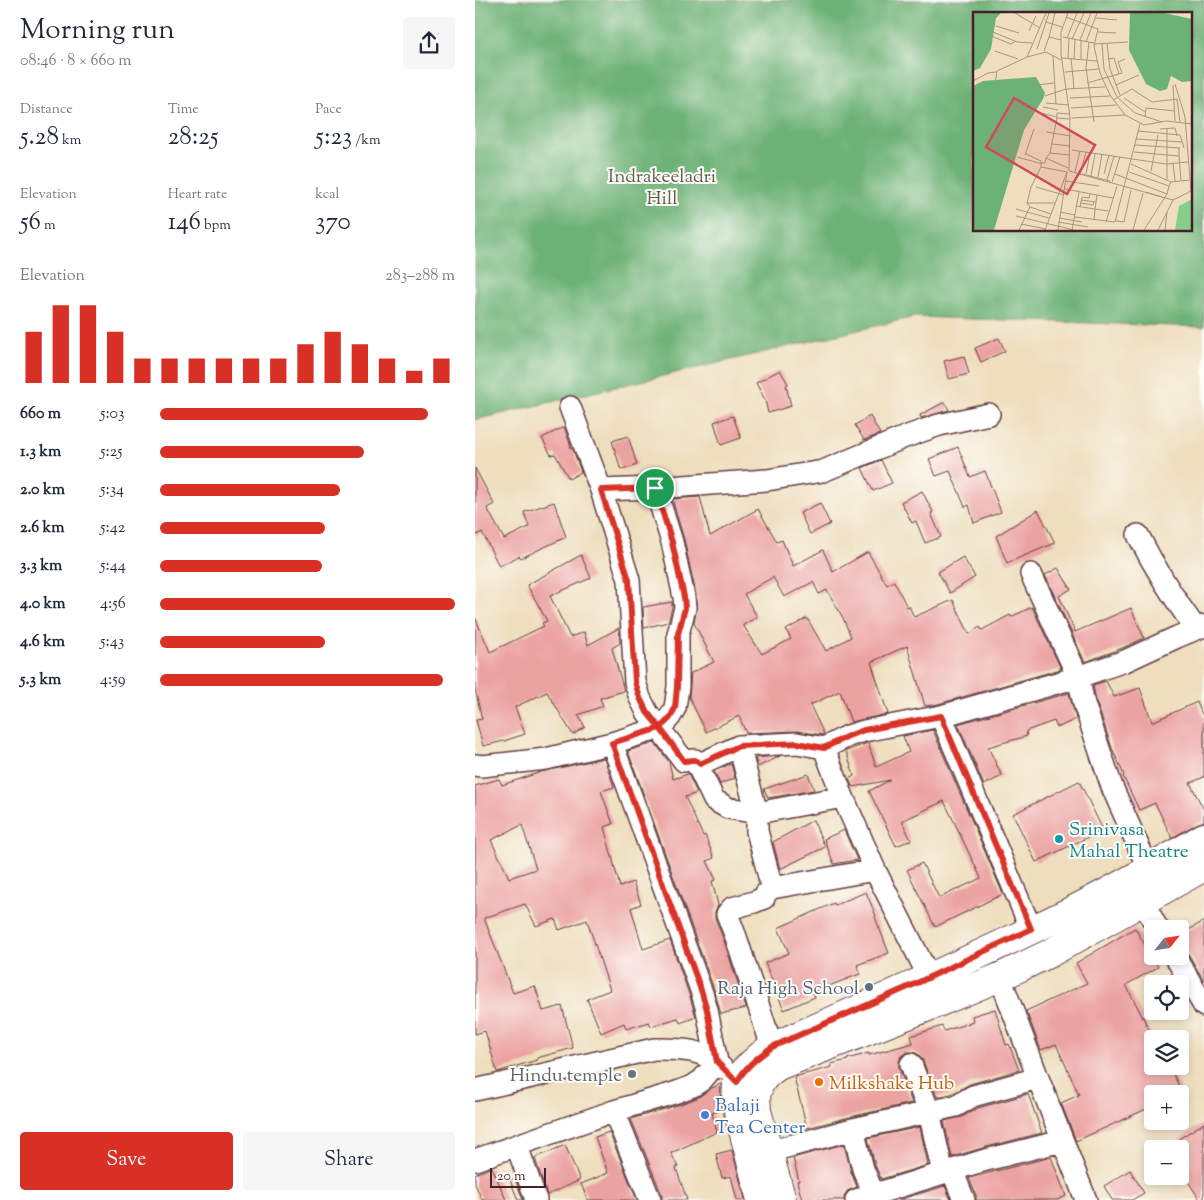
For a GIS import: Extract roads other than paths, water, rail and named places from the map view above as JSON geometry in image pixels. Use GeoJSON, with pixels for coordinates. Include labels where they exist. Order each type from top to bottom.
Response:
{"type":"FeatureCollection","features":[{"type":"Feature","properties":{"kind":"street"},"geometry":{"type":"LineString","coordinates":[[570,408],[601,490],[629,580],[635,682],[640,698],[647,712],[684,761],[695,760],[700,764],[739,746],[797,743],[824,748],[864,730],[941,716],[1077,677],[1125,661],[1200,628],[1173,596],[1152,563],[1138,535]]}},
{"type":"Feature","properties":{"kind":"street"},"geometry":{"type":"LineString","coordinates":[[601,490],[767,480],[823,471],[939,425],[989,414]]}},
{"type":"Feature","properties":{"kind":"street"},"geometry":{"type":"LineString","coordinates":[[475,765],[482,766],[546,759],[612,743],[660,728],[670,718],[675,708],[678,634],[685,608],[672,542],[655,488]]}},
{"type":"Feature","properties":{"kind":"street"},"geometry":{"type":"LineString","coordinates":[[1031,574],[1077,677],[1084,704],[1112,787],[1149,870]]}},
{"type":"Feature","properties":{"kind":"street"},"geometry":{"type":"LineString","coordinates":[[941,716],[1031,929]]}},
{"type":"Feature","properties":{"kind":"street"},"geometry":{"type":"LineString","coordinates":[[612,743],[702,993],[717,1062]]}},
{"type":"Feature","properties":{"kind":"street"},"geometry":{"type":"LineString","coordinates":[[739,746],[757,813],[757,831],[772,888]]}},
{"type":"Feature","properties":{"kind":"street"},"geometry":{"type":"LineString","coordinates":[[824,748],[875,870],[929,977]]}},
{"type":"Feature","properties":{"kind":"street"},"geometry":{"type":"LineString","coordinates":[[695,760],[714,800],[728,808],[757,813],[843,797]]}},
{"type":"Feature","properties":{"kind":"street"},"geometry":{"type":"LineString","coordinates":[[761,1200],[736,1103],[737,1082],[742,1073],[759,1056],[772,1047],[929,977],[1076,908],[1149,870],[1204,837]]}},
{"type":"Feature","properties":{"kind":"street"},"geometry":{"type":"LineString","coordinates":[[783,1200],[757,1111],[756,1095],[760,1083],[767,1074],[778,1066],[1000,977],[1050,953],[1204,867]]}},
{"type":"Feature","properties":{"kind":"street"},"geometry":{"type":"LineString","coordinates":[[772,1047],[727,914],[732,908],[764,898],[772,888],[875,870]]}},
{"type":"Feature","properties":{"kind":"street"},"geometry":{"type":"LineString","coordinates":[[1143,902],[1154,920]]}},
{"type":"Feature","properties":{"kind":"street"},"geometry":{"type":"LineString","coordinates":[[1180,965],[1204,1006]]}},
{"type":"Feature","properties":{"kind":"street"},"geometry":{"type":"LineString","coordinates":[[1000,977],[1084,1200]]}},
{"type":"Feature","properties":{"kind":"street"},"geometry":{"type":"LineString","coordinates":[[475,1090],[655,1049],[677,1049],[698,1052],[717,1062],[737,1082]]}},
{"type":"Feature","properties":{"kind":"street"},"geometry":{"type":"LineString","coordinates":[[475,1160],[614,1111],[693,1086],[702,1080],[717,1062]]}},
{"type":"Feature","properties":{"kind":"street"},"geometry":{"type":"LineString","coordinates":[[911,1064],[929,1112],[947,1172],[964,1200]]}},
{"type":"Feature","properties":{"kind":"street"},"geometry":{"type":"LineString","coordinates":[[768,1152],[853,1129],[956,1106],[973,1096],[1037,1078]]}},
{"type":"Feature","properties":{"kind":"street"},"geometry":{"type":"LineString","coordinates":[[614,1111],[650,1200]]}},
{"type":"Feature","properties":{"kind":"street"},"geometry":{"type":"LineString","coordinates":[[853,1129],[868,1198],[983,1161],[1063,1141]]}},
{"type":"Feature","properties":{"kind":"street"},"geometry":{"type":"LineString","coordinates":[[517,1146],[536,1200]]}},
{"type":"Feature","properties":{"kind":"place","name":"Srinivasa Mahal Theatre"},"geometry":{"type":"Point","coordinates":[1059,839]}},
{"type":"Feature","properties":{"kind":"place","name":"Raja High School"},"geometry":{"type":"Point","coordinates":[869,987]}},
{"type":"Feature","properties":{"kind":"place","name":"Hindu temple"},"geometry":{"type":"Point","coordinates":[632,1074]}},
{"type":"Feature","properties":{"kind":"place","name":"Milkshake Hub"},"geometry":{"type":"Point","coordinates":[819,1082]}},
{"type":"Feature","properties":{"kind":"place","name":"Balaji Tea Center"},"geometry":{"type":"Point","coordinates":[705,1115]}},
{"type":"Feature","properties":{"kind":"park label","name":"Indrakeeladri Hill"},"geometry":{"type":"Point","coordinates":[662,186]}}]}
